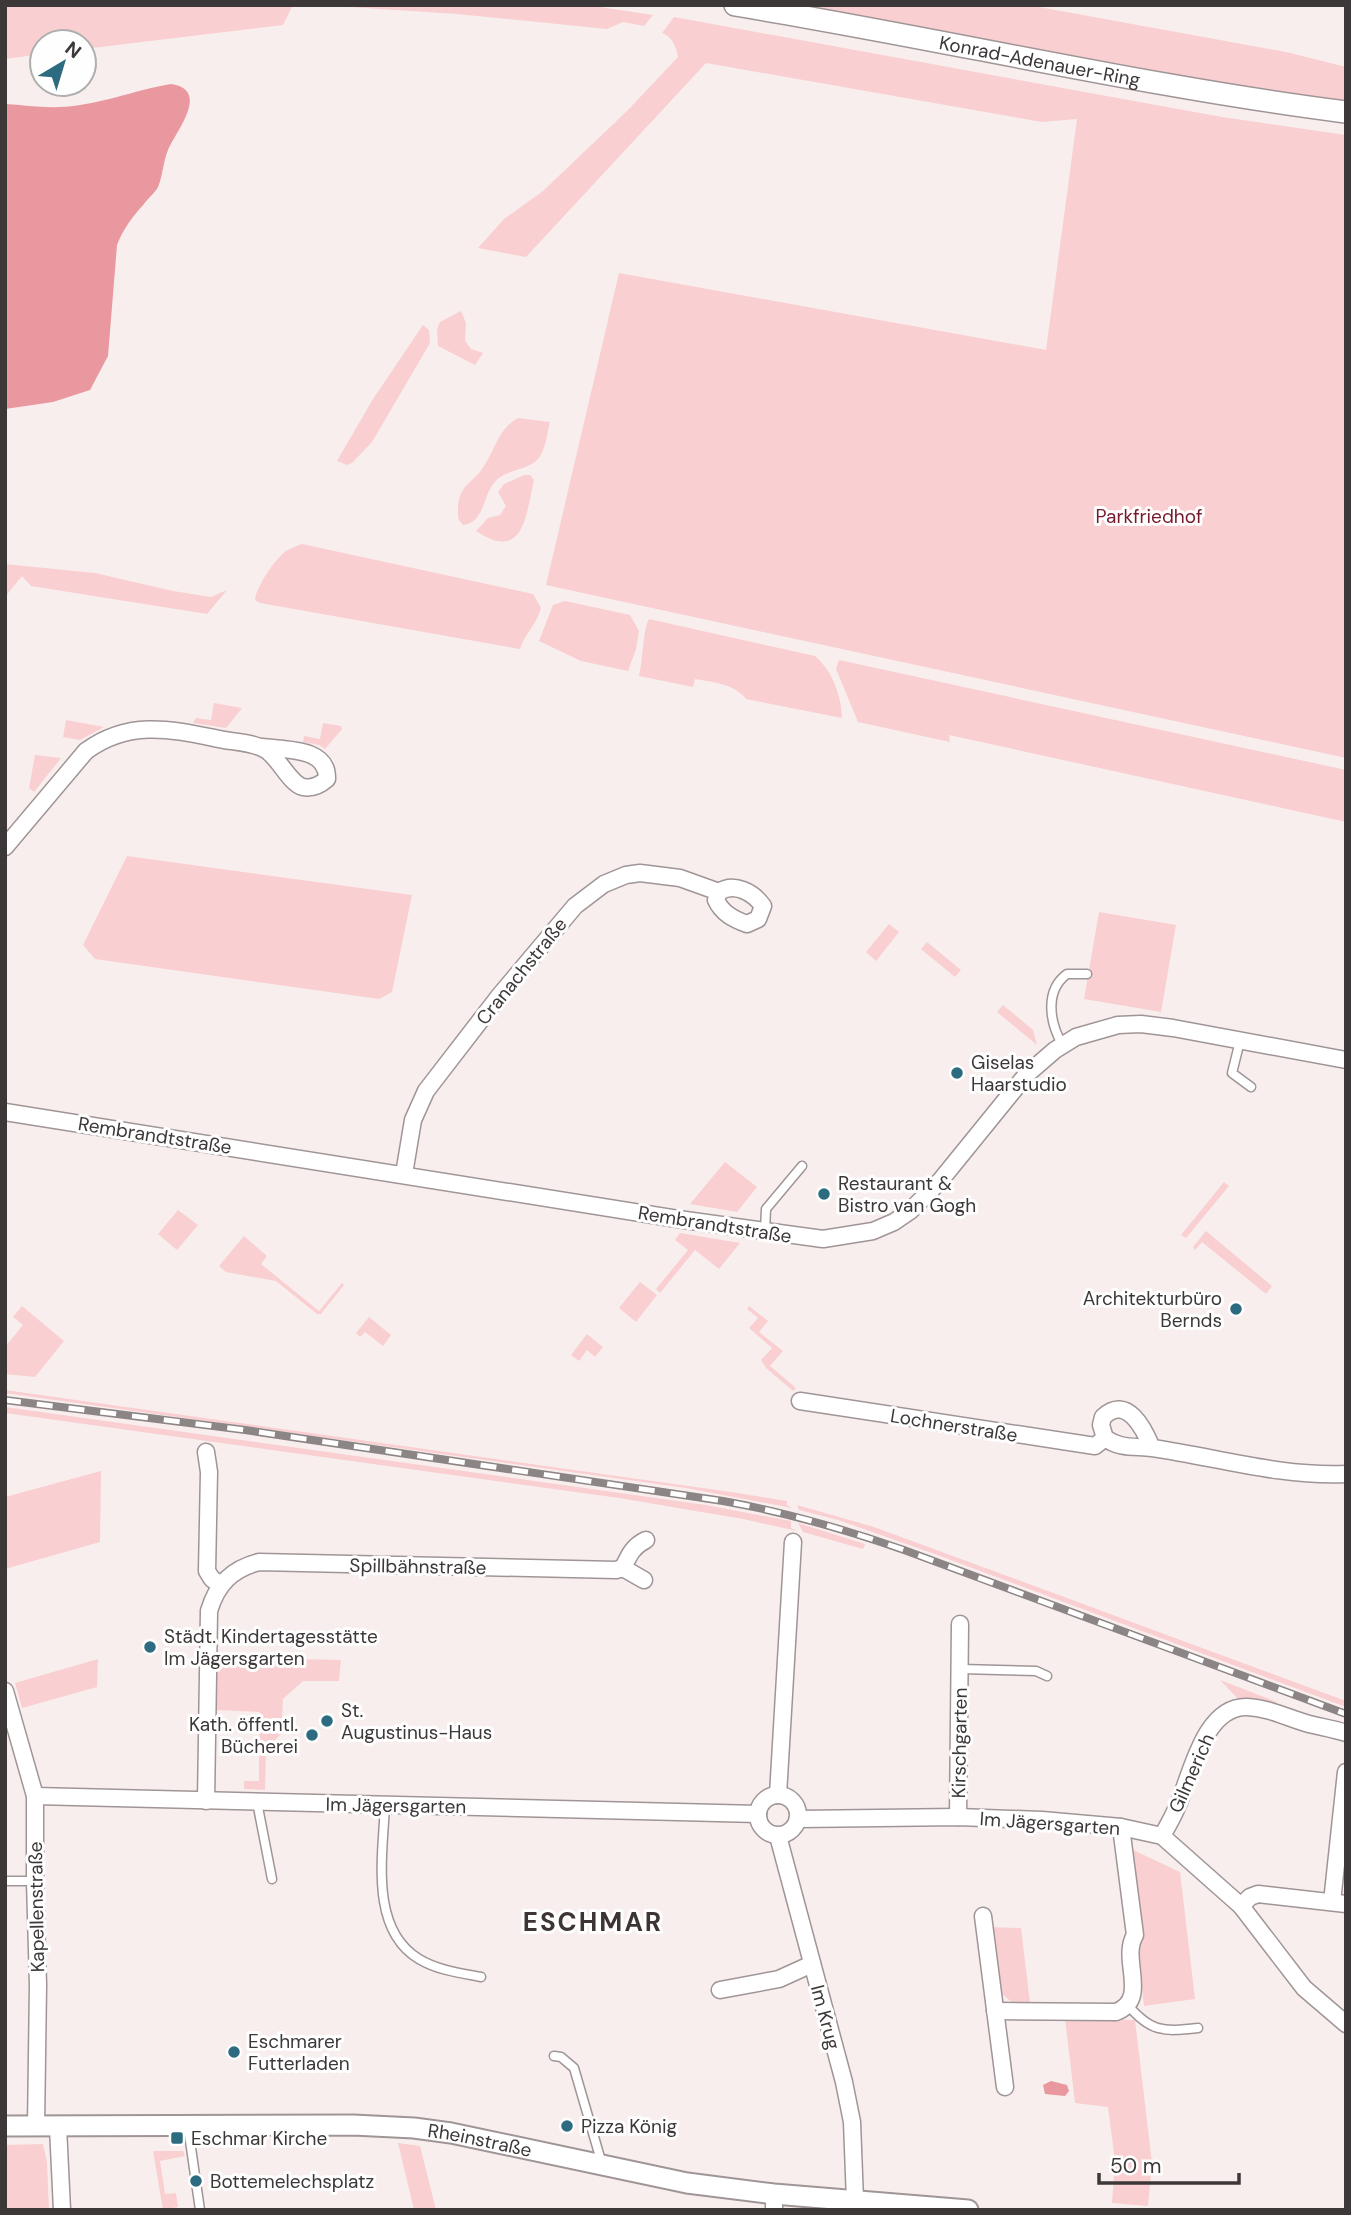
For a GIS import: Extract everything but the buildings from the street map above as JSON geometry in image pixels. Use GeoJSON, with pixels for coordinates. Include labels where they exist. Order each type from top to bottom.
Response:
{"type":"FeatureCollection","features":[{"type":"Feature","properties":{"kind":"main road","name":"Konrad-Adenauer-Ring"},"geometry":{"type":"LineString","coordinates":[[735,5],[1265,102],[1346,112]]}},
{"type":"Feature","properties":{"kind":"street"},"geometry":{"type":"LineString","coordinates":[[5,847],[86,751],[112,734],[129,730],[160,729],[262,747]]}},
{"type":"Feature","properties":{"kind":"street","name":"Cranachstraße"},"geometry":{"type":"LineString","coordinates":[[404,1174],[413,1120],[426,1091],[500,995],[575,906],[604,884],[626,875],[640,873],[680,878],[719,892]]}},
{"type":"Feature","properties":{"kind":"street","name":"Rembrandtstraße"},"geometry":{"type":"LineString","coordinates":[[5,1112],[678,1219],[823,1239],[873,1231],[910,1211],[940,1181],[1026,1075],[1062,1044],[1076,1037],[1118,1025],[1173,1028],[1346,1060]]}},
{"type":"Feature","properties":{"kind":"street","name":"Lochnerstraße"},"geometry":{"type":"LineString","coordinates":[[800,1401],[1095,1446],[1105,1438],[1127,1448],[1152,1448],[1266,1468],[1330,1475],[1346,1474]]}},
{"type":"Feature","properties":{"kind":"street"},"geometry":{"type":"LineString","coordinates":[[1105,1438],[1101,1425],[1103,1417],[1112,1410],[1125,1410],[1140,1423],[1152,1448]]}},
{"type":"Feature","properties":{"kind":"street"},"geometry":{"type":"LineString","coordinates":[[206,1452],[209,1472],[207,1571],[212,1579],[221,1585],[212,1600],[208,1624],[206,1801]]}},
{"type":"Feature","properties":{"kind":"street"},"geometry":{"type":"LineString","coordinates":[[644,1580],[623,1568],[631,1552],[646,1540]]}},
{"type":"Feature","properties":{"kind":"street"},"geometry":{"type":"LineString","coordinates":[[778,1795],[793,1542]]}},
{"type":"Feature","properties":{"kind":"street","name":"Spillbähnstraße"},"geometry":{"type":"LineString","coordinates":[[221,1585],[237,1570],[259,1562],[616,1570],[623,1568]]}},
{"type":"Feature","properties":{"kind":"street","name":"Kirschgarten"},"geometry":{"type":"LineString","coordinates":[[958,1817],[960,1624]]}},
{"type":"Feature","properties":{"kind":"street","name":"Kapellenstraße"},"geometry":{"type":"LineString","coordinates":[[5,1691],[35,1796],[38,1986],[36,2127]]}},
{"type":"Feature","properties":{"kind":"street","name":"Gilmerich"},"geometry":{"type":"LineString","coordinates":[[1162,1836],[1177,1808],[1204,1738],[1214,1723],[1232,1709],[1247,1707],[1271,1710],[1308,1724],[1346,1733]]}},
{"type":"Feature","properties":{"kind":"street"},"geometry":{"type":"LineString","coordinates":[[1241,1906],[1250,1897],[1258,1894],[1339,1903],[1346,1772]]}},
{"type":"Feature","properties":{"kind":"street"},"geometry":{"type":"LineString","coordinates":[[778,1795],[789,1798],[794,1803],[799,1819],[791,1831],[778,1836],[763,1829],[758,1814],[765,1800],[778,1795]]}},
{"type":"Feature","properties":{"kind":"street","name":"Im Jägersgarten"},"geometry":{"type":"LineString","coordinates":[[35,1796],[758,1814]]}},
{"type":"Feature","properties":{"kind":"street","name":"Im Jägersgarten"},"geometry":{"type":"LineString","coordinates":[[799,1819],[958,1817],[1082,1822],[1162,1836],[1241,1906],[1304,1988],[1346,2024]]}},
{"type":"Feature","properties":{"kind":"street"},"geometry":{"type":"LineString","coordinates":[[995,2011],[1116,2012],[1132,1997],[1129,1944],[1135,1935],[1121,1827]]}},
{"type":"Feature","properties":{"kind":"street","name":"Im Krug"},"geometry":{"type":"LineString","coordinates":[[778,1836],[844,2082],[852,2122],[855,2201]]}},
{"type":"Feature","properties":{"kind":"street"},"geometry":{"type":"LineString","coordinates":[[983,1916],[1005,2087]]}},
{"type":"Feature","properties":{"kind":"street"},"geometry":{"type":"LineString","coordinates":[[720,1990],[779,1979],[812,1964]]}},
{"type":"Feature","properties":{"kind":"street","name":"Rheinstraße"},"geometry":{"type":"LineString","coordinates":[[5,2126],[353,2125],[414,2128],[451,2133],[774,2202],[855,2201],[959,2209]]}},
{"type":"Feature","properties":{"kind":"street"},"geometry":{"type":"LineString","coordinates":[[58,2127],[62,2210]]}},
{"type":"Feature","properties":{"kind":"lane"},"geometry":{"type":"LineString","coordinates":[[1062,1044],[1052,1027],[1051,1011],[1057,985],[1068,974],[1087,974]]}},
{"type":"Feature","properties":{"kind":"lane"},"geometry":{"type":"LineString","coordinates":[[1240,1041],[1232,1073],[1251,1087]]}},
{"type":"Feature","properties":{"kind":"lane"},"geometry":{"type":"LineString","coordinates":[[765,1231],[766,1209],[802,1166]]}},
{"type":"Feature","properties":{"kind":"lane","name":"Kirschgarten"},"geometry":{"type":"LineString","coordinates":[[961,1669],[1036,1671],[1047,1676]]}},
{"type":"Feature","properties":{"kind":"lane"},"geometry":{"type":"LineString","coordinates":[[257,1802],[272,1879]]}},
{"type":"Feature","properties":{"kind":"lane"},"geometry":{"type":"LineString","coordinates":[[385,1805],[383,1892],[389,1924],[397,1938],[418,1959],[432,1966],[481,1977]]}},
{"type":"Feature","properties":{"kind":"lane"},"geometry":{"type":"LineString","coordinates":[[5,1881],[35,1881]]}},
{"type":"Feature","properties":{"kind":"lane"},"geometry":{"type":"LineString","coordinates":[[1127,2004],[1147,2024],[1161,2031],[1198,2028]]}},
{"type":"Feature","properties":{"kind":"lane"},"geometry":{"type":"LineString","coordinates":[[554,2056],[561,2057],[574,2068],[603,2167]]}},
{"type":"Feature","properties":{"kind":"lane"},"geometry":{"type":"LineString","coordinates":[[188,2127],[200,2210]]}},
{"type":"Feature","properties":{"kind":"green space"},"geometry":{"type":"Polygon","coordinates":[[[5,5],[299,5],[292,7],[283,25],[98,47],[98,28],[28,28],[28,56],[5,59],[5,5]]]}},
{"type":"Feature","properties":{"kind":"green space"},"geometry":{"type":"Polygon","coordinates":[[[319,5],[587,5],[653,15],[644,26],[623,22],[607,29],[457,14],[319,5]]]}},
{"type":"Feature","properties":{"kind":"green space"},"geometry":{"type":"Polygon","coordinates":[[[790,5],[1028,5],[1286,52],[1346,67],[1346,104],[1275,94],[790,5]]]}},
{"type":"Feature","properties":{"kind":"green space","name":"Parkfriedhof"},"geometry":{"type":"Polygon","coordinates":[[[674,17],[1222,117],[1346,135],[1346,758],[546,585],[619,273],[1046,350],[1077,119],[1042,122],[706,63],[526,257],[478,248],[504,219],[543,191],[627,111],[678,57],[671,40],[662,33],[674,17]]]}},
{"type":"Feature","properties":{"kind":"green space"},"geometry":{"type":"Polygon","coordinates":[[[461,311],[466,323],[465,341],[471,349],[483,353],[475,365],[438,346],[437,329],[440,322],[461,311]]]}},
{"type":"Feature","properties":{"kind":"green space"},"geometry":{"type":"Polygon","coordinates":[[[423,325],[429,330],[430,343],[372,442],[352,463],[347,465],[337,461],[373,399],[423,325]]]}},
{"type":"Feature","properties":{"kind":"green space"},"geometry":{"type":"Polygon","coordinates":[[[518,418],[550,422],[541,455],[528,466],[499,478],[490,488],[479,514],[470,523],[463,525],[458,511],[460,495],[484,466],[506,428],[518,418]]]}},
{"type":"Feature","properties":{"kind":"green space"},"geometry":{"type":"Polygon","coordinates":[[[530,475],[534,480],[520,531],[513,538],[504,541],[492,539],[476,531],[488,518],[500,515],[506,506],[498,492],[504,484],[530,475]]]}},
{"type":"Feature","properties":{"kind":"green space"},"geometry":{"type":"Polygon","coordinates":[[[302,544],[533,594],[541,608],[520,649],[255,600],[262,581],[277,560],[286,551],[302,544]]]}},
{"type":"Feature","properties":{"kind":"green space"},"geometry":{"type":"Polygon","coordinates":[[[5,564],[95,573],[211,597],[227,590],[207,614],[31,586],[22,576],[5,597],[5,564]]]}},
{"type":"Feature","properties":{"kind":"green space"},"geometry":{"type":"Polygon","coordinates":[[[565,601],[630,615],[639,631],[628,671],[581,661],[539,641],[553,605],[565,601]]]}},
{"type":"Feature","properties":{"kind":"green space"},"geometry":{"type":"Polygon","coordinates":[[[649,619],[815,656],[827,669],[835,684],[842,718],[746,699],[736,690],[716,683],[695,679],[693,687],[639,676],[649,619]]]}},
{"type":"Feature","properties":{"kind":"green space"},"geometry":{"type":"Polygon","coordinates":[[[839,660],[1346,770],[1346,822],[949,735],[950,742],[858,722],[836,669],[839,660]]]}},
{"type":"Feature","properties":{"kind":"green space"},"geometry":{"type":"Polygon","coordinates":[[[214,703],[242,708],[226,728],[193,723],[196,718],[211,720],[214,703]]]}},
{"type":"Feature","properties":{"kind":"green space"},"geometry":{"type":"Polygon","coordinates":[[[66,720],[104,727],[80,740],[63,737],[66,720]]]}},
{"type":"Feature","properties":{"kind":"green space"},"geometry":{"type":"Polygon","coordinates":[[[323,723],[341,726],[342,729],[325,749],[303,742],[304,736],[320,739],[323,723]]]}},
{"type":"Feature","properties":{"kind":"green space"},"geometry":{"type":"Polygon","coordinates":[[[35,755],[61,758],[34,792],[29,788],[35,755]]]}},
{"type":"Feature","properties":{"kind":"green space"},"geometry":{"type":"Polygon","coordinates":[[[127,856],[412,895],[392,992],[379,999],[95,959],[83,945],[127,856]]]}},
{"type":"Feature","properties":{"kind":"green space"},"geometry":{"type":"Polygon","coordinates":[[[1099,912],[1176,925],[1161,1012],[1084,999],[1099,912]]]}},
{"type":"Feature","properties":{"kind":"green space"},"geometry":{"type":"Polygon","coordinates":[[[889,924],[899,932],[876,961],[866,952],[889,924]]]}},
{"type":"Feature","properties":{"kind":"green space"},"geometry":{"type":"Polygon","coordinates":[[[927,942],[961,970],[955,977],[921,949],[927,942]]]}},
{"type":"Feature","properties":{"kind":"green space"},"geometry":{"type":"Polygon","coordinates":[[[1003,1005],[1033,1030],[1037,1045],[997,1012],[1003,1005]]]}},
{"type":"Feature","properties":{"kind":"green space"},"geometry":{"type":"Polygon","coordinates":[[[725,1162],[757,1187],[737,1212],[690,1204],[725,1162]]]}},
{"type":"Feature","properties":{"kind":"green space"},"geometry":{"type":"Polygon","coordinates":[[[1224,1182],[1229,1186],[1186,1238],[1181,1235],[1224,1182]]]}},
{"type":"Feature","properties":{"kind":"green space"},"geometry":{"type":"Polygon","coordinates":[[[178,1210],[198,1225],[177,1250],[158,1234],[178,1210]]]}},
{"type":"Feature","properties":{"kind":"green space"},"geometry":{"type":"Polygon","coordinates":[[[1206,1231],[1272,1286],[1266,1294],[1202,1242],[1195,1250],[1193,1247],[1206,1231]]]}},
{"type":"Feature","properties":{"kind":"green space"},"geometry":{"type":"Polygon","coordinates":[[[680,1233],[740,1243],[719,1269],[695,1250],[660,1293],[656,1289],[688,1250],[675,1240],[680,1233]]]}},
{"type":"Feature","properties":{"kind":"green space"},"geometry":{"type":"Polygon","coordinates":[[[244,1236],[267,1256],[261,1264],[319,1311],[342,1283],[344,1285],[321,1314],[317,1314],[276,1281],[226,1272],[219,1266],[244,1236]]]}},
{"type":"Feature","properties":{"kind":"green space"},"geometry":{"type":"Polygon","coordinates":[[[640,1282],[657,1295],[636,1322],[619,1308],[640,1282]]]}},
{"type":"Feature","properties":{"kind":"green space"},"geometry":{"type":"Polygon","coordinates":[[[22,1306],[64,1341],[35,1377],[5,1374],[5,1347],[23,1325],[13,1317],[22,1306]]]}},
{"type":"Feature","properties":{"kind":"green space"},"geometry":{"type":"Polygon","coordinates":[[[749,1306],[768,1321],[759,1332],[783,1351],[770,1366],[796,1388],[793,1391],[766,1368],[761,1360],[772,1348],[749,1328],[758,1318],[747,1309],[749,1306]]]}},
{"type":"Feature","properties":{"kind":"green space"},"geometry":{"type":"Polygon","coordinates":[[[369,1317],[391,1335],[383,1346],[365,1332],[360,1337],[356,1333],[369,1317]]]}},
{"type":"Feature","properties":{"kind":"green space"},"geometry":{"type":"Polygon","coordinates":[[[587,1334],[603,1347],[595,1357],[587,1350],[579,1361],[571,1355],[587,1334]]]}},
{"type":"Feature","properties":{"kind":"green space"},"geometry":{"type":"Polygon","coordinates":[[[5,1390],[731,1492],[787,1501],[787,1505],[792,1508],[686,1488],[5,1393],[5,1390]]]}},
{"type":"Feature","properties":{"kind":"green space"},"geometry":{"type":"Polygon","coordinates":[[[5,1407],[706,1505],[791,1521],[791,1528],[797,1531],[619,1498],[5,1413],[5,1407]]]}},
{"type":"Feature","properties":{"kind":"green space"},"geometry":{"type":"Polygon","coordinates":[[[101,1471],[100,1542],[5,1569],[5,1497],[101,1471]]]}},
{"type":"Feature","properties":{"kind":"green space"},"geometry":{"type":"Polygon","coordinates":[[[797,1505],[874,1527],[1346,1701],[1346,1707],[932,1553],[838,1520],[799,1510],[797,1505]]]}},
{"type":"Feature","properties":{"kind":"green space"},"geometry":{"type":"Polygon","coordinates":[[[798,1523],[865,1544],[863,1549],[803,1532],[798,1523]]]}},
{"type":"Feature","properties":{"kind":"green space"},"geometry":{"type":"Polygon","coordinates":[[[216,1657],[341,1660],[339,1681],[303,1681],[283,1699],[282,1718],[289,1726],[267,1748],[259,1748],[260,1712],[215,1710],[216,1657]]]}},
{"type":"Feature","properties":{"kind":"green space"},"geometry":{"type":"Polygon","coordinates":[[[98,1659],[97,1687],[22,1708],[15,1683],[98,1659]]]}},
{"type":"Feature","properties":{"kind":"green space"},"geometry":{"type":"Polygon","coordinates":[[[1220,1680],[1277,1702],[1272,1707],[1241,1702],[1220,1680]]]}},
{"type":"Feature","properties":{"kind":"green space"},"geometry":{"type":"Polygon","coordinates":[[[259,1752],[266,1753],[265,1790],[244,1789],[244,1781],[259,1781],[259,1752]]]}},
{"type":"Feature","properties":{"kind":"green space"},"geometry":{"type":"Polygon","coordinates":[[[1131,1849],[1180,1872],[1195,1999],[1144,2006],[1137,1946],[1142,1939],[1131,1849]]]}},
{"type":"Feature","properties":{"kind":"green space"},"geometry":{"type":"Polygon","coordinates":[[[989,1927],[1021,1928],[1030,2003],[1013,2003],[996,1989],[989,1927]]]}},
{"type":"Feature","properties":{"kind":"green space"},"geometry":{"type":"Polygon","coordinates":[[[1065,2018],[1135,2020],[1152,2163],[1148,2206],[1112,2203],[1115,2161],[1108,2107],[1075,2103],[1065,2018]]]}},
{"type":"Feature","properties":{"kind":"green space"},"geometry":{"type":"Polygon","coordinates":[[[398,2143],[420,2146],[436,2210],[414,2210],[398,2143]]]}},
{"type":"Feature","properties":{"kind":"green space"},"geometry":{"type":"Polygon","coordinates":[[[43,2144],[47,2162],[49,2210],[5,2210],[5,2145],[43,2144]]]}},
{"type":"Feature","properties":{"kind":"green space"},"geometry":{"type":"Polygon","coordinates":[[[153,2151],[183,2151],[185,2156],[160,2161],[165,2194],[176,2193],[178,2207],[163,2210],[153,2151]]]}},
{"type":"Feature","properties":{"kind":"shaded area"},"geometry":{"type":"Polygon","coordinates":[[[171,84],[183,88],[189,94],[188,112],[168,150],[158,187],[129,223],[117,245],[108,356],[90,390],[53,402],[5,409],[5,104],[73,106],[171,84]]]}},
{"type":"Feature","properties":{"kind":"shaded area"},"geometry":{"type":"Polygon","coordinates":[[[1051,2081],[1067,2085],[1069,2091],[1065,2096],[1045,2094],[1043,2085],[1051,2081]]]}},
{"type":"Feature","properties":{"kind":"railway"},"geometry":{"type":"LineString","coordinates":[[5,1400],[245,1430],[769,1510],[904,1550],[1346,1714]]}},
{"type":"Feature","properties":{"kind":"place","name":"Giselas Haarstudio"},"geometry":{"type":"Point","coordinates":[957,1073]}},
{"type":"Feature","properties":{"kind":"place","name":"Restaurant & Bistro van Gogh"},"geometry":{"type":"Point","coordinates":[824,1194]}},
{"type":"Feature","properties":{"kind":"place","name":"Architekturbüro Bernds"},"geometry":{"type":"Point","coordinates":[1236,1309]}},
{"type":"Feature","properties":{"kind":"place","name":"Städt. Kindertagesstätte Im Jägersgarten"},"geometry":{"type":"Point","coordinates":[150,1647]}},
{"type":"Feature","properties":{"kind":"place","name":"St. Augustinus-Haus"},"geometry":{"type":"Point","coordinates":[327,1721]}},
{"type":"Feature","properties":{"kind":"place","name":"Kath. öffentl. Bücherei"},"geometry":{"type":"Point","coordinates":[312,1735]}},
{"type":"Feature","properties":{"kind":"place","name":"Eschmarer Futterladen"},"geometry":{"type":"Point","coordinates":[234,2052]}},
{"type":"Feature","properties":{"kind":"place","name":"Pizza König"},"geometry":{"type":"Point","coordinates":[567,2126]}},
{"type":"Feature","properties":{"kind":"place","name":"Eschmar Kirche"},"geometry":{"type":"Point","coordinates":[177,2138]}},
{"type":"Feature","properties":{"kind":"place","name":"Bottemelechsplatz"},"geometry":{"type":"Point","coordinates":[196,2181]}},
{"type":"Feature","properties":{"kind":"district","name":"ESCHMAR"},"geometry":{"type":"Point","coordinates":[593,1922]}}]}
